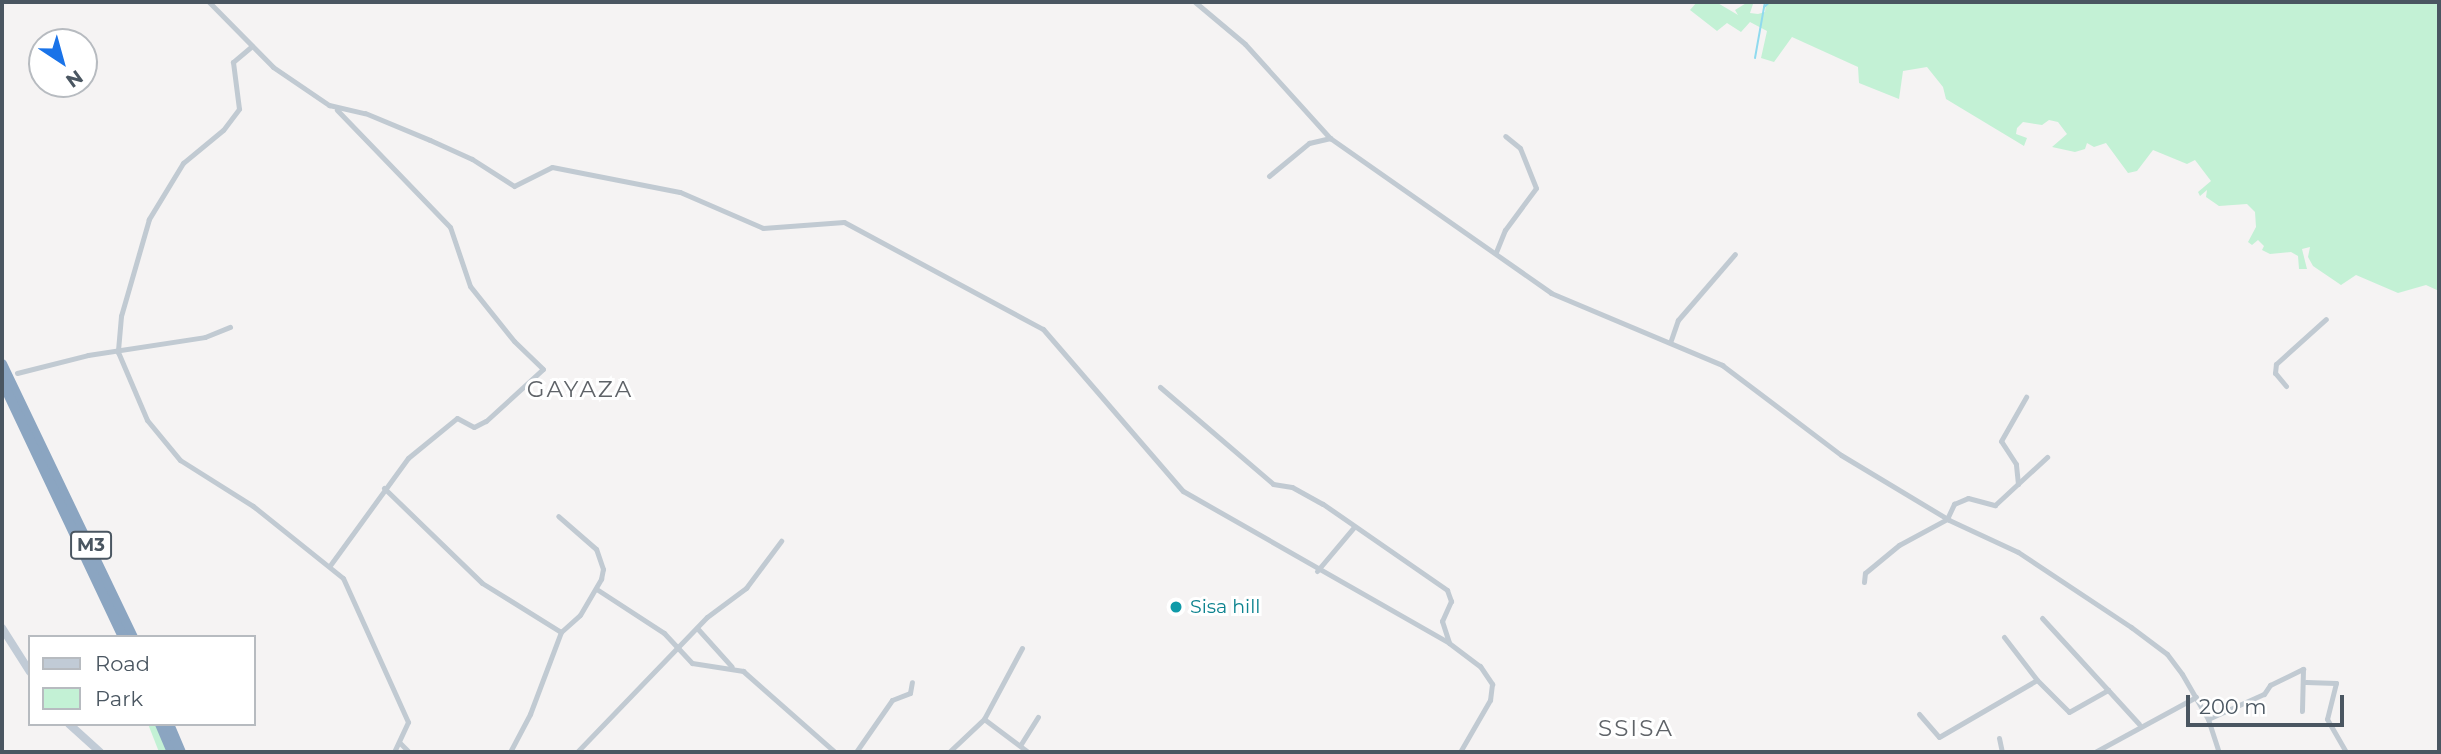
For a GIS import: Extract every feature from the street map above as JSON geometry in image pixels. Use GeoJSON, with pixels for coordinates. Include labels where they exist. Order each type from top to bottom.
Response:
{"type":"FeatureCollection","features":[{"type":"Feature","properties":{"kind":"highway","name":"M3"},"geometry":{"type":"LineString","coordinates":[[2,364],[132,635]]}},
{"type":"Feature","properties":{"kind":"highway","name":"M3"},"geometry":{"type":"LineString","coordinates":[[2,381],[122,635]]}},
{"type":"Feature","properties":{"kind":"highway"},"geometry":{"type":"LineString","coordinates":[[161,726],[172,752]]}},
{"type":"Feature","properties":{"kind":"highway"},"geometry":{"type":"LineString","coordinates":[[170,726],[181,752]]}},
{"type":"Feature","properties":{"kind":"main road"},"geometry":{"type":"LineString","coordinates":[[2,628],[28,668]]}},
{"type":"Feature","properties":{"kind":"main road"},"geometry":{"type":"LineString","coordinates":[[71,726],[100,752]]}},
{"type":"Feature","properties":{"kind":"street"},"geometry":{"type":"LineString","coordinates":[[209,2],[273,67],[337,110],[450,227],[470,286],[514,341],[543,369],[480,425],[457,418],[408,457],[331,564]]}},
{"type":"Feature","properties":{"kind":"street"},"geometry":{"type":"LineString","coordinates":[[1195,2],[1245,44],[1330,138],[1576,307],[1671,340],[1722,365],[1841,455],[1947,519],[2018,552],[2131,627],[2167,654],[2208,719],[2219,752]]}},
{"type":"Feature","properties":{"kind":"street"},"geometry":{"type":"LineString","coordinates":[[252,46],[233,62],[239,110],[223,130],[183,163],[149,219],[121,316],[118,352],[147,420],[180,460],[253,506],[331,564],[352,594],[406,717],[408,728],[394,752]]}},
{"type":"Feature","properties":{"kind":"street"},"geometry":{"type":"LineString","coordinates":[[337,110],[354,109],[430,140],[472,159],[514,186],[545,167],[581,170],[680,192],[763,228],[835,222],[856,228],[1043,329],[1173,482],[1317,571],[1334,576],[1449,643],[1480,666],[1492,684],[1490,700],[1460,752]]}},
{"type":"Feature","properties":{"kind":"street"},"geometry":{"type":"LineString","coordinates":[[1496,252],[1505,230],[1536,188],[1520,148],[1505,136]]}},
{"type":"Feature","properties":{"kind":"street"},"geometry":{"type":"LineString","coordinates":[[1269,176],[1309,143],[1330,138]]}},
{"type":"Feature","properties":{"kind":"street"},"geometry":{"type":"LineString","coordinates":[[1671,340],[1678,320],[1735,254]]}},
{"type":"Feature","properties":{"kind":"street"},"geometry":{"type":"LineString","coordinates":[[2286,386],[2275,373],[2276,364],[2326,319]]}},
{"type":"Feature","properties":{"kind":"street"},"geometry":{"type":"LineString","coordinates":[[17,373],[32,366],[205,337],[230,327]]}},
{"type":"Feature","properties":{"kind":"street"},"geometry":{"type":"LineString","coordinates":[[1160,387],[1273,484],[1294,488],[1447,590],[1451,601],[1441,621],[1449,643]]}},
{"type":"Feature","properties":{"kind":"street"},"geometry":{"type":"LineString","coordinates":[[2018,484],[2016,464],[2001,441],[2026,397]]}},
{"type":"Feature","properties":{"kind":"street"},"geometry":{"type":"LineString","coordinates":[[1864,582],[1865,573],[1899,545],[1947,519],[1957,502],[1968,498],[1995,505],[2048,457]]}},
{"type":"Feature","properties":{"kind":"street"},"geometry":{"type":"LineString","coordinates":[[384,488],[476,579],[561,632]]}},
{"type":"Feature","properties":{"kind":"street"},"geometry":{"type":"LineString","coordinates":[[510,752],[535,703],[561,632],[598,590],[603,569],[596,549],[558,516]]}},
{"type":"Feature","properties":{"kind":"street"},"geometry":{"type":"LineString","coordinates":[[1317,571],[1354,527]]}},
{"type":"Feature","properties":{"kind":"street"},"geometry":{"type":"LineString","coordinates":[[577,752],[697,628],[746,588],[781,541]]}},
{"type":"Feature","properties":{"kind":"street"},"geometry":{"type":"LineString","coordinates":[[598,590],[664,633],[677,649],[695,664],[732,667]]}},
{"type":"Feature","properties":{"kind":"street"},"geometry":{"type":"LineString","coordinates":[[2042,618],[2139,724]]}},
{"type":"Feature","properties":{"kind":"street"},"geometry":{"type":"LineString","coordinates":[[697,628],[732,667],[762,684],[835,752]]}},
{"type":"Feature","properties":{"kind":"street"},"geometry":{"type":"LineString","coordinates":[[2004,637],[2037,680],[2070,712],[2108,690]]}},
{"type":"Feature","properties":{"kind":"street"},"geometry":{"type":"LineString","coordinates":[[949,752],[984,719],[1023,648]]}},
{"type":"Feature","properties":{"kind":"street"},"geometry":{"type":"LineString","coordinates":[[2208,719],[2264,694],[2270,685],[2299,670],[2305,671],[2306,682],[2302,711]]}},
{"type":"Feature","properties":{"kind":"street"},"geometry":{"type":"LineString","coordinates":[[1919,714],[1939,737],[2037,680]]}},
{"type":"Feature","properties":{"kind":"street"},"geometry":{"type":"LineString","coordinates":[[856,752],[892,700],[909,693],[912,682]]}},
{"type":"Feature","properties":{"kind":"street"},"geometry":{"type":"LineString","coordinates":[[2306,682],[2336,682],[2327,719],[2346,752]]}},
{"type":"Feature","properties":{"kind":"street"},"geometry":{"type":"LineString","coordinates":[[2095,752],[2139,724],[2196,697]]}},
{"type":"Feature","properties":{"kind":"street"},"geometry":{"type":"LineString","coordinates":[[1021,744],[1038,718]]}},
{"type":"Feature","properties":{"kind":"street"},"geometry":{"type":"LineString","coordinates":[[984,719],[1021,744],[1028,752]]}},
{"type":"Feature","properties":{"kind":"street"},"geometry":{"type":"LineString","coordinates":[[2000,738],[2002,752]]}},
{"type":"Feature","properties":{"kind":"street"},"geometry":{"type":"LineString","coordinates":[[400,743],[409,752]]}},
{"type":"Feature","properties":{"kind":"green space"},"geometry":{"type":"Polygon","coordinates":[[[1697,2],[1716,2],[1738,15],[1735,10],[1748,2],[1753,4],[1750,13],[1758,14],[1765,12],[1766,4],[1758,2],[2439,2],[2439,291],[2426,285],[2398,293],[2356,275],[2341,285],[2313,266],[2308,257],[2310,247],[2302,249],[2307,269],[2299,269],[2298,256],[2291,252],[2270,254],[2262,250],[2264,246],[2258,240],[2252,245],[2248,242],[2256,227],[2255,212],[2247,204],[2219,206],[2206,197],[2207,190],[2200,196],[2198,192],[2211,181],[2195,160],[2187,164],[2153,150],[2137,171],[2128,173],[2106,143],[2094,147],[2087,143],[2085,149],[2075,152],[2052,147],[2067,134],[2058,122],[2049,120],[2042,125],[2023,122],[2017,128],[2016,134],[2027,138],[2024,146],[1946,99],[1943,87],[1927,67],[1903,71],[1899,99],[1859,83],[1858,67],[1792,37],[1774,62],[1761,58],[1767,31],[1750,22],[1741,32],[1727,23],[1717,31],[1690,10],[1697,2]]]}},
{"type":"Feature","properties":{"kind":"green space"},"geometry":{"type":"Polygon","coordinates":[[[149,726],[157,726],[168,752],[159,752],[149,726]]]}},
{"type":"Feature","properties":{"kind":"waterway"},"geometry":{"type":"LineString","coordinates":[[1755,58],[1765,2]]}},
{"type":"Feature","properties":{"kind":"waterway"},"geometry":{"type":"LineString","coordinates":[[1764,7],[1770,2]]}},
{"type":"Feature","properties":{"kind":"place","name":"Sisa hill"},"geometry":{"type":"Point","coordinates":[1176,607]}},
{"type":"Feature","properties":{"kind":"district","name":"GAYAZA"},"geometry":{"type":"Point","coordinates":[580,389]}},
{"type":"Feature","properties":{"kind":"district","name":"SSISA"},"geometry":{"type":"Point","coordinates":[1636,728]}}]}
